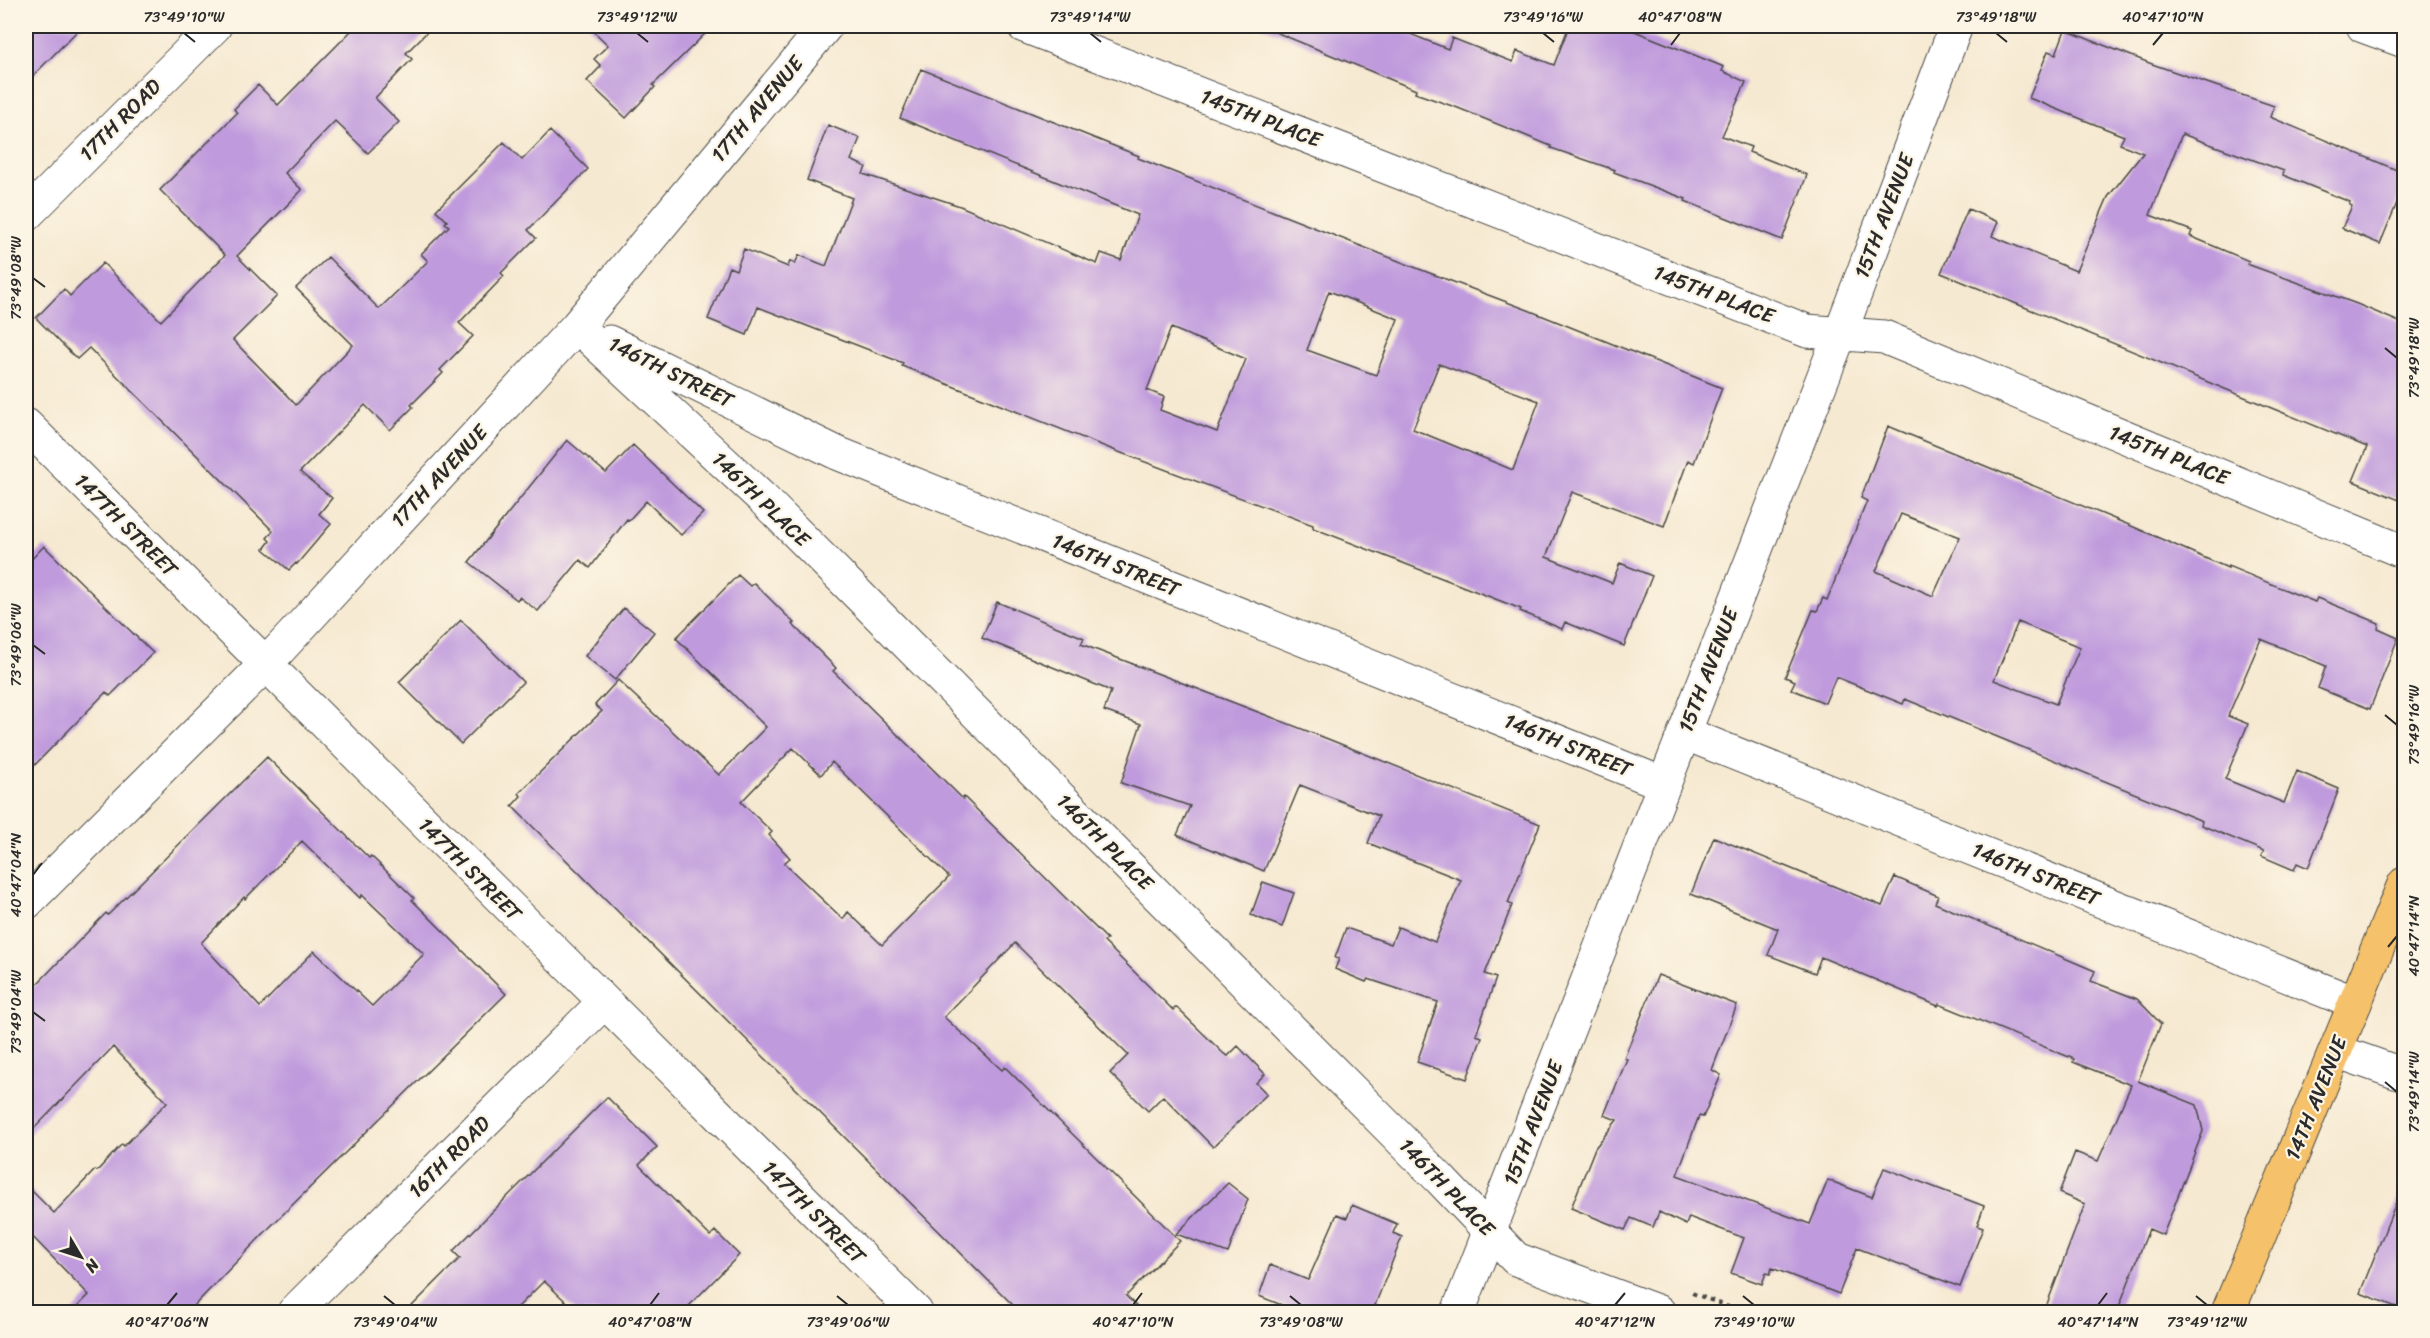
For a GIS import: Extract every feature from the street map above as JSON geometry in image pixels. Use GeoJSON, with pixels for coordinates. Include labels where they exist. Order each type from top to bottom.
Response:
{"type":"FeatureCollection","features":[{"type":"Feature","properties":{"kind":"main road","name":"14TH AVENUE"},"geometry":{"type":"LineString","coordinates":[[2228,1312],[2404,884]]}},
{"type":"Feature","properties":{"kind":"street","name":"17TH ROAD"},"geometry":{"type":"LineString","coordinates":[[26,215],[215,26]]}},
{"type":"Feature","properties":{"kind":"street","name":"17TH AVENUE"},"geometry":{"type":"LineString","coordinates":[[26,903],[266,664],[578,326],[826,26]]}},
{"type":"Feature","properties":{"kind":"street","name":"145TH PLACE"},"geometry":{"type":"LineString","coordinates":[[1024,26],[1807,331],[1884,337],[2404,552]]}},
{"type":"Feature","properties":{"kind":"street","name":"15TH AVENUE"},"geometry":{"type":"LineString","coordinates":[[1458,1312],[1840,334],[1956,26]]}},
{"type":"Feature","properties":{"kind":"street"},"geometry":{"type":"LineString","coordinates":[[2363,26],[2404,41]]}},
{"type":"Feature","properties":{"kind":"street","name":"146TH STREET"},"geometry":{"type":"LineString","coordinates":[[578,326],[837,453],[1664,784]]}},
{"type":"Feature","properties":{"kind":"street","name":"146TH PLACE"},"geometry":{"type":"LineString","coordinates":[[578,326],[762,498],[1491,1231],[1516,1259],[1659,1312]]}},
{"type":"Feature","properties":{"kind":"street","name":"147TH STREET"},"geometry":{"type":"LineString","coordinates":[[26,425],[915,1312]]}},
{"type":"Feature","properties":{"kind":"street","name":"146TH STREET"},"geometry":{"type":"LineString","coordinates":[[1684,733],[2355,1003]]}},
{"type":"Feature","properties":{"kind":"street","name":"16TH ROAD"},"geometry":{"type":"LineString","coordinates":[[294,1312],[603,1002]]}},
{"type":"Feature","properties":{"kind":"street"},"geometry":{"type":"LineString","coordinates":[[2336,1051],[2404,1075]]}},
{"type":"Feature","properties":{"kind":"building"},"geometry":{"type":"Polygon","coordinates":[[[26,26],[82,26],[26,83],[26,26]]]}},
{"type":"Feature","properties":{"kind":"building"},"geometry":{"type":"Polygon","coordinates":[[[356,26],[433,26],[406,53],[412,59],[375,98],[399,122],[368,153],[335,121],[285,173],[302,190],[237,256],[277,296],[233,340],[296,405],[353,345],[296,288],[328,257],[379,309],[428,261],[421,254],[449,226],[436,210],[504,142],[522,160],[550,131],[588,169],[528,230],[536,238],[501,273],[504,276],[459,323],[473,336],[440,370],[443,373],[411,405],[413,407],[390,430],[365,405],[300,472],[332,498],[319,514],[331,524],[297,564],[289,570],[264,549],[270,541],[267,538],[273,531],[89,348],[77,359],[36,318],[64,289],[70,296],[103,263],[161,321],[225,255],[160,190],[237,113],[234,109],[258,85],[278,105],[356,26]]]}},
{"type":"Feature","properties":{"kind":"building"},"geometry":{"type":"Polygon","coordinates":[[[588,26],[713,26],[653,85],[655,87],[626,118],[587,81],[601,66],[594,59],[608,45],[588,26]]]}},
{"type":"Feature","properties":{"kind":"building"},"geometry":{"type":"Polygon","coordinates":[[[1261,26],[1390,26],[1448,49],[1452,38],[1513,62],[1517,51],[1554,65],[1569,26],[1622,26],[1724,67],[1722,71],[1746,82],[1722,136],[1751,147],[1749,152],[1807,175],[1782,240],[1685,201],[1686,199],[1614,172],[1615,170],[1551,148],[1551,146],[1458,108],[1415,93],[1416,90],[1261,26]]]}},
{"type":"Feature","properties":{"kind":"building"},"geometry":{"type":"Polygon","coordinates":[[[2065,30],[2152,64],[2274,106],[2270,117],[2404,173],[2404,186],[2380,244],[2342,228],[2352,206],[2350,202],[2283,175],[2284,171],[2182,134],[2150,215],[2192,231],[2190,236],[2249,261],[2247,264],[2357,304],[2404,324],[2404,502],[2353,481],[2367,447],[1941,273],[1968,209],[1998,222],[1992,236],[2076,271],[2108,197],[2143,153],[2120,144],[2124,136],[2029,98],[2048,51],[2056,54],[2065,30]]]}},
{"type":"Feature","properties":{"kind":"building"},"geometry":{"type":"Polygon","coordinates":[[[921,69],[1139,156],[1138,158],[1722,388],[1694,463],[1688,460],[1664,526],[1572,492],[1546,557],[1612,583],[1620,563],[1652,576],[1624,646],[1565,622],[1562,629],[1520,611],[1521,609],[1313,528],[1313,525],[1116,451],[902,366],[903,363],[758,307],[747,335],[708,319],[729,267],[736,270],[744,249],[788,267],[790,261],[795,264],[799,255],[826,266],[852,198],[807,180],[828,125],[860,138],[851,160],[866,167],[863,174],[960,206],[1097,264],[1101,253],[1121,260],[1138,215],[900,118],[921,69]],[[1329,291],[1307,350],[1376,375],[1398,319],[1329,291]],[[1171,328],[1147,390],[1164,397],[1160,410],[1217,432],[1246,359],[1171,328]],[[1439,364],[1413,429],[1513,470],[1539,401],[1439,364]]]}},
{"type":"Feature","properties":{"kind":"building"},"geometry":{"type":"Polygon","coordinates":[[[1888,426],[2228,568],[2228,566],[2315,602],[2317,598],[2379,623],[2378,629],[2398,638],[2370,709],[2318,688],[2326,666],[2261,639],[2228,716],[2248,724],[2225,779],[2284,803],[2297,771],[2339,789],[2308,868],[2297,863],[2294,870],[2261,856],[2264,851],[2201,825],[2202,821],[1905,699],[1903,704],[1836,677],[1825,703],[1791,689],[1795,681],[1785,677],[1813,610],[1817,611],[1823,598],[1827,600],[1867,501],[1861,498],[1888,426]],[[1901,514],[1876,571],[1933,596],[1960,537],[1901,514]],[[2018,622],[1994,680],[2056,704],[2080,647],[2018,622]]]}},
{"type":"Feature","properties":{"kind":"building"},"geometry":{"type":"Polygon","coordinates":[[[567,440],[606,473],[633,445],[703,513],[681,535],[646,501],[629,520],[627,519],[590,568],[580,560],[538,611],[519,597],[517,600],[469,562],[567,440]]]}},
{"type":"Feature","properties":{"kind":"building"},"geometry":{"type":"Polygon","coordinates":[[[44,546],[153,653],[110,696],[106,692],[26,774],[26,565],[44,546]]]}},
{"type":"Feature","properties":{"kind":"building"},"geometry":{"type":"Polygon","coordinates":[[[738,575],[750,586],[754,583],[836,668],[833,671],[1107,939],[1104,942],[1173,1010],[1176,1007],[1224,1054],[1228,1056],[1238,1046],[1265,1074],[1256,1083],[1267,1094],[1213,1147],[1163,1096],[1148,1111],[1110,1073],[1128,1055],[1015,943],[944,1017],[1002,1070],[1005,1067],[1180,1241],[1126,1296],[1142,1312],[1020,1312],[512,806],[521,796],[519,793],[602,711],[595,705],[618,680],[719,775],[766,727],[676,638],[738,575]],[[793,748],[741,802],[772,832],[769,835],[790,858],[784,863],[843,919],[848,912],[882,945],[949,877],[832,762],[821,775],[793,748]]]}},
{"type":"Feature","properties":{"kind":"building"},"geometry":{"type":"Polygon","coordinates":[[[997,602],[1084,638],[1081,644],[1540,824],[1508,903],[1512,905],[1485,974],[1496,978],[1476,1035],[1482,1037],[1467,1079],[1417,1062],[1438,1002],[1368,979],[1366,982],[1335,969],[1339,959],[1335,958],[1346,928],[1391,944],[1398,927],[1435,942],[1461,880],[1368,843],[1379,816],[1300,785],[1264,871],[1177,835],[1190,806],[1121,783],[1141,724],[1104,711],[1111,691],[982,638],[997,602]]]}},
{"type":"Feature","properties":{"kind":"building"},"geometry":{"type":"Polygon","coordinates":[[[624,608],[654,632],[615,680],[585,656],[624,608]]]}},
{"type":"Feature","properties":{"kind":"building"},"geometry":{"type":"Polygon","coordinates":[[[461,620],[523,682],[461,744],[399,682],[461,620]]]}},
{"type":"Feature","properties":{"kind":"building"},"geometry":{"type":"Polygon","coordinates":[[[267,757],[369,858],[371,856],[414,898],[412,900],[506,994],[270,1227],[188,1312],[72,1312],[89,1295],[26,1230],[26,1185],[54,1213],[95,1170],[97,1171],[122,1144],[124,1146],[167,1102],[113,1047],[26,1137],[26,994],[106,913],[108,915],[267,757]],[[302,841],[245,899],[244,897],[201,943],[260,1007],[314,951],[372,1006],[424,954],[362,895],[360,898],[302,841]]]}},
{"type":"Feature","properties":{"kind":"building"},"geometry":{"type":"Polygon","coordinates":[[[1714,837],[1882,906],[1895,877],[1938,896],[1935,903],[2095,971],[2091,981],[2137,999],[2161,1024],[2138,1081],[2197,1105],[2203,1131],[2163,1235],[2149,1229],[2117,1312],[2044,1312],[2085,1204],[2059,1193],[2075,1152],[2098,1161],[2131,1085],[2073,1062],[2074,1059],[1821,957],[1815,973],[1768,955],[1778,929],[1691,894],[1714,837]]]}},
{"type":"Feature","properties":{"kind":"building"},"geometry":{"type":"Polygon","coordinates":[[[1263,882],[1294,893],[1282,927],[1251,915],[1263,882]]]}},
{"type":"Feature","properties":{"kind":"building"},"geometry":{"type":"Polygon","coordinates":[[[1658,975],[1737,1005],[1712,1070],[1721,1075],[1703,1117],[1699,1116],[1677,1175],[1810,1224],[1828,1180],[1872,1197],[1884,1168],[1984,1206],[1977,1226],[1983,1228],[1960,1287],[1857,1248],[1839,1294],[1772,1268],[1770,1274],[1766,1273],[1762,1284],[1731,1273],[1744,1238],[1689,1217],[1686,1225],[1659,1212],[1653,1227],[1631,1218],[1625,1230],[1571,1208],[1595,1148],[1617,1120],[1604,1115],[1627,1059],[1624,1058],[1658,975]]]}},
{"type":"Feature","properties":{"kind":"building"},"geometry":{"type":"Polygon","coordinates":[[[607,1097],[657,1147],[639,1165],[710,1236],[715,1231],[739,1255],[683,1312],[577,1312],[544,1281],[513,1312],[406,1312],[460,1258],[453,1251],[607,1097]]]}},
{"type":"Feature","properties":{"kind":"building"},"geometry":{"type":"Polygon","coordinates":[[[1228,1183],[1248,1199],[1228,1253],[1176,1234],[1228,1183]]]}},
{"type":"Feature","properties":{"kind":"building"},"geometry":{"type":"Polygon","coordinates":[[[2404,1186],[2404,1310],[2360,1293],[2404,1186]]]}},
{"type":"Feature","properties":{"kind":"building"},"geometry":{"type":"Polygon","coordinates":[[[1352,1205],[1397,1224],[1393,1233],[1402,1237],[1375,1305],[1386,1312],[1293,1312],[1294,1310],[1259,1296],[1270,1265],[1308,1280],[1337,1214],[1347,1218],[1352,1205]]]}}]}
